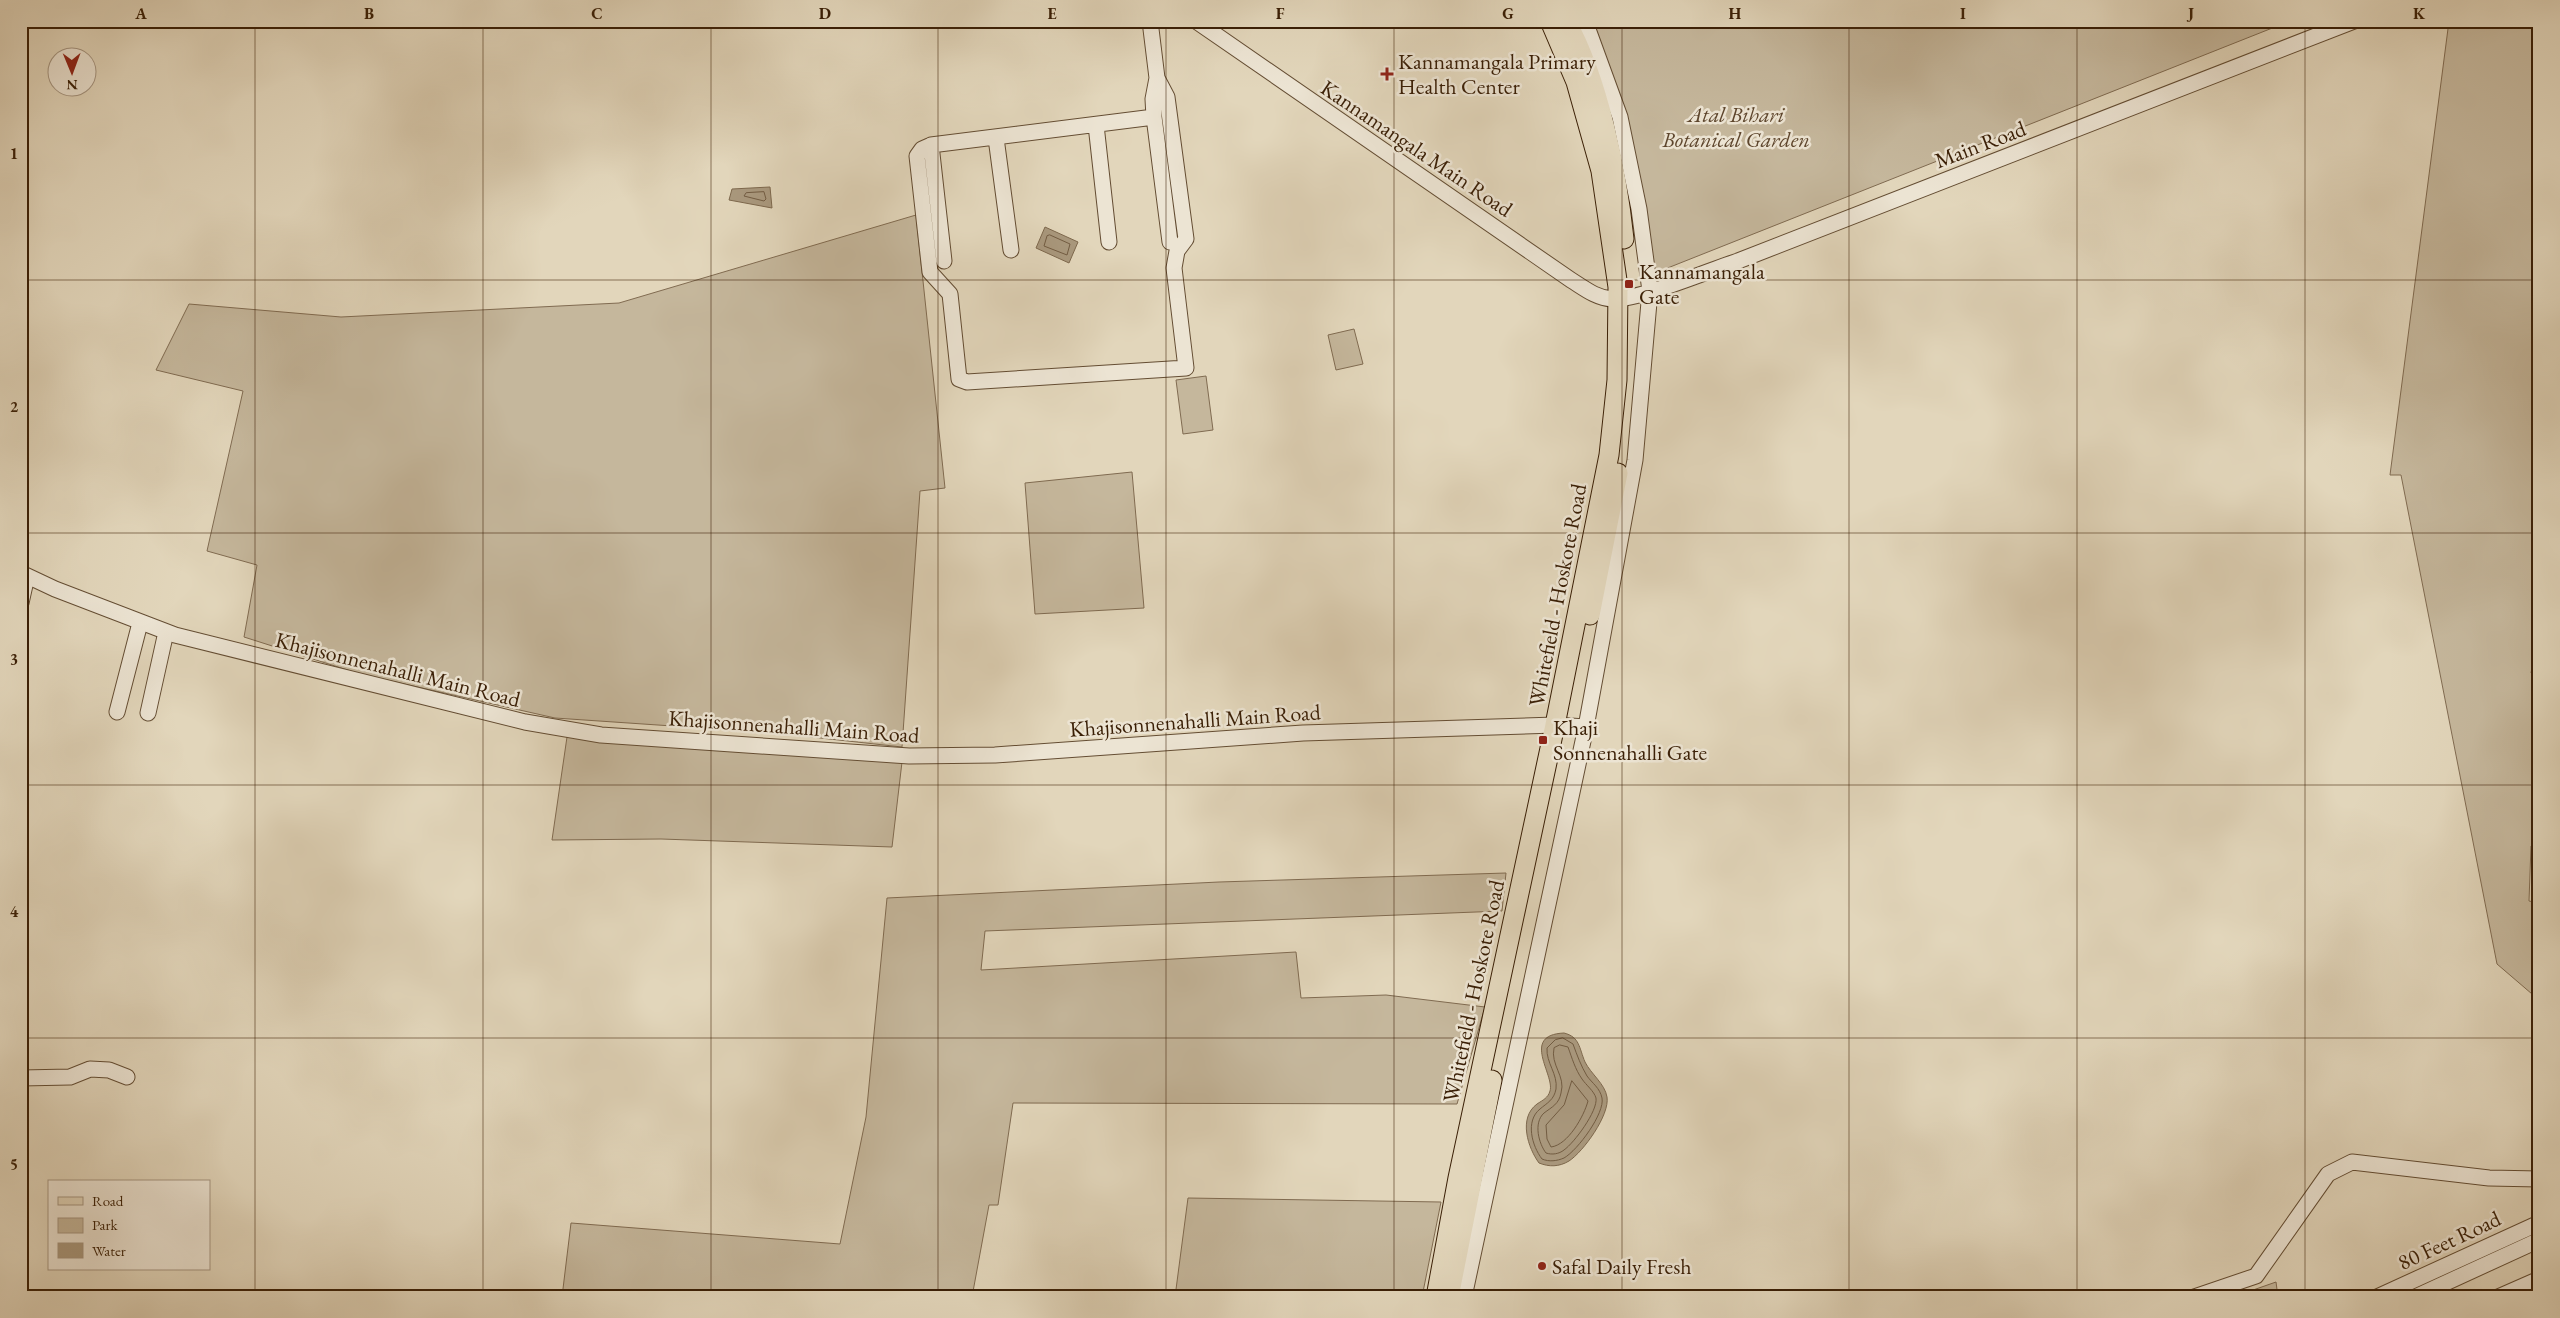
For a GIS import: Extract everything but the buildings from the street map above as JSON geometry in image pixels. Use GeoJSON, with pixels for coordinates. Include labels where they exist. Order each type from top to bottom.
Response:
{"type":"FeatureCollection","features":[{"type":"Feature","properties":{"kind":"main road","name":"Whitefield - Hoskote Road"},"geometry":{"type":"LineString","coordinates":[[1550,21],[1576,82],[1599,162],[1624,298]]}},
{"type":"Feature","properties":{"kind":"main road","name":"Whitefield - Hoskote Road"},"geometry":{"type":"LineString","coordinates":[[1449,1297],[1561,726],[1609,455],[1618,380],[1624,298],[1615,167],[1589,76],[1566,21]]}},
{"type":"Feature","properties":{"kind":"main road","name":"Whitefield - Hoskote Road"},"geometry":{"type":"LineString","coordinates":[[1436,1297],[1462,1158],[1561,726]]}},
{"type":"Feature","properties":{"kind":"street"},"geometry":{"type":"LineString","coordinates":[[1150,21],[1157,78],[1153,100],[1154,117],[1170,242]]}},
{"type":"Feature","properties":{"kind":"street","name":"Kannamangala Main Road"},"geometry":{"type":"LineString","coordinates":[[1196,21],[1570,280],[1600,297],[1624,298]]}},
{"type":"Feature","properties":{"kind":"street"},"geometry":{"type":"LineString","coordinates":[[1464,1297],[1586,727],[1635,460],[1650,291],[1639,209],[1620,117],[1585,21]]}},
{"type":"Feature","properties":{"kind":"street","name":"Main Road"},"geometry":{"type":"LineString","coordinates":[[1624,298],[1738,261],[2354,21]]}},
{"type":"Feature","properties":{"kind":"street"},"geometry":{"type":"LineString","coordinates":[[1154,117],[931,145],[922,149],[917,156],[930,272],[950,294],[959,379],[967,382],[1186,368],[1174,268],[1177,252],[1186,239],[1167,98],[1157,78]]}},
{"type":"Feature","properties":{"kind":"street"},"geometry":{"type":"LineString","coordinates":[[1096,124],[1109,242]]}},
{"type":"Feature","properties":{"kind":"street"},"geometry":{"type":"LineString","coordinates":[[996,138],[1011,250]]}},
{"type":"Feature","properties":{"kind":"street"},"geometry":{"type":"LineString","coordinates":[[931,145],[944,261]]}},
{"type":"Feature","properties":{"kind":"street"},"geometry":{"type":"LineString","coordinates":[[21,603],[24,574]]}},
{"type":"Feature","properties":{"kind":"street","name":"Khajisonnenahalli Main Road"},"geometry":{"type":"LineString","coordinates":[[24,574],[55,590],[166,632],[525,722],[601,735],[909,756],[995,755],[1304,733],[1561,726],[1586,727]]}},
{"type":"Feature","properties":{"kind":"street"},"geometry":{"type":"LineString","coordinates":[[117,712],[140,623]]}},
{"type":"Feature","properties":{"kind":"street"},"geometry":{"type":"LineString","coordinates":[[148,713],[166,632]]}},
{"type":"Feature","properties":{"kind":"street"},"geometry":{"type":"LineString","coordinates":[[21,1078],[70,1077],[90,1069],[109,1070],[127,1077]]}},
{"type":"Feature","properties":{"kind":"street"},"geometry":{"type":"LineString","coordinates":[[2194,1297],[2256,1276],[2328,1174],[2352,1162],[2489,1178],[2539,1179]]}},
{"type":"Feature","properties":{"kind":"street","name":"80 Feet Road"},"geometry":{"type":"LineString","coordinates":[[2377,1297],[2539,1223]]}},
{"type":"Feature","properties":{"kind":"street","name":"80 Feet Road"},"geometry":{"type":"LineString","coordinates":[[2415,1297],[2539,1240]]}},
{"type":"Feature","properties":{"kind":"street"},"geometry":{"type":"LineString","coordinates":[[2498,1297],[2539,1279]]}},
{"type":"Feature","properties":{"kind":"green space","name":"Atal Bihari Botanical Garden"},"geometry":{"type":"Polygon","coordinates":[[[1593,21],[2290,21],[1655,273],[1593,21]]]}},
{"type":"Feature","properties":{"kind":"green space"},"geometry":{"type":"Polygon","coordinates":[[[2449,21],[2539,21],[2539,627],[2531,673],[2539,675],[2539,847],[2531,846],[2529,901],[2539,903],[2539,1000],[2497,964],[2401,475],[2390,475],[2449,21]]]}},
{"type":"Feature","properties":{"kind":"green space"},"geometry":{"type":"Polygon","coordinates":[[[916,215],[945,488],[920,491],[902,747],[775,733],[555,718],[360,674],[244,637],[257,565],[207,551],[243,391],[156,370],[189,304],[341,317],[619,303],[916,215]]]}},
{"type":"Feature","properties":{"kind":"green space"},"geometry":{"type":"Polygon","coordinates":[[[1354,329],[1363,364],[1336,370],[1328,335],[1354,329]]]}},
{"type":"Feature","properties":{"kind":"green space"},"geometry":{"type":"Polygon","coordinates":[[[1206,376],[1213,430],[1183,434],[1176,380],[1206,376]]]}},
{"type":"Feature","properties":{"kind":"green space"},"geometry":{"type":"Polygon","coordinates":[[[1132,472],[1144,608],[1035,614],[1025,483],[1132,472]]]}},
{"type":"Feature","properties":{"kind":"green space"},"geometry":{"type":"Polygon","coordinates":[[[567,737],[902,762],[892,847],[661,839],[552,840],[567,737]]]}},
{"type":"Feature","properties":{"kind":"green space"},"geometry":{"type":"Polygon","coordinates":[[[1506,873],[1502,911],[985,931],[981,970],[1296,952],[1301,998],[1386,995],[1485,1007],[1457,1104],[1013,1103],[998,1205],[989,1205],[972,1297],[562,1297],[571,1223],[840,1244],[866,1117],[887,898],[1219,882],[1506,873]]]}},
{"type":"Feature","properties":{"kind":"green space"},"geometry":{"type":"Polygon","coordinates":[[[1188,1198],[1441,1202],[1422,1297],[1175,1297],[1188,1198]]]}},
{"type":"Feature","properties":{"kind":"green space"},"geometry":{"type":"Polygon","coordinates":[[[2276,1282],[2278,1297],[2233,1297],[2276,1282]]]}},
{"type":"Feature","properties":{"kind":"water"},"geometry":{"type":"Polygon","coordinates":[[[770,187],[772,208],[729,200],[732,189],[770,187]]]}},
{"type":"Feature","properties":{"kind":"water"},"geometry":{"type":"Polygon","coordinates":[[[1045,227],[1078,242],[1069,263],[1036,248],[1045,227]]]}},
{"type":"Feature","properties":{"kind":"water"},"geometry":{"type":"Polygon","coordinates":[[[1564,1033],[1576,1040],[1585,1062],[1606,1092],[1607,1105],[1600,1123],[1581,1150],[1569,1161],[1550,1166],[1539,1163],[1535,1157],[1531,1149],[1526,1125],[1531,1110],[1547,1097],[1550,1091],[1550,1084],[1542,1057],[1544,1041],[1551,1035],[1564,1033]]]}},
{"type":"Feature","properties":{"kind":"place","name":"Kannamangala Primary Health Center"},"geometry":{"type":"Point","coordinates":[1387,74]}},
{"type":"Feature","properties":{"kind":"place","name":"Kannamangala Gate"},"geometry":{"type":"Point","coordinates":[1629,284]}},
{"type":"Feature","properties":{"kind":"place","name":"Khaji Sonnenahalli Gate"},"geometry":{"type":"Point","coordinates":[1543,740]}},
{"type":"Feature","properties":{"kind":"place","name":"Safal Daily Fresh"},"geometry":{"type":"Point","coordinates":[1542,1266]}}]}
